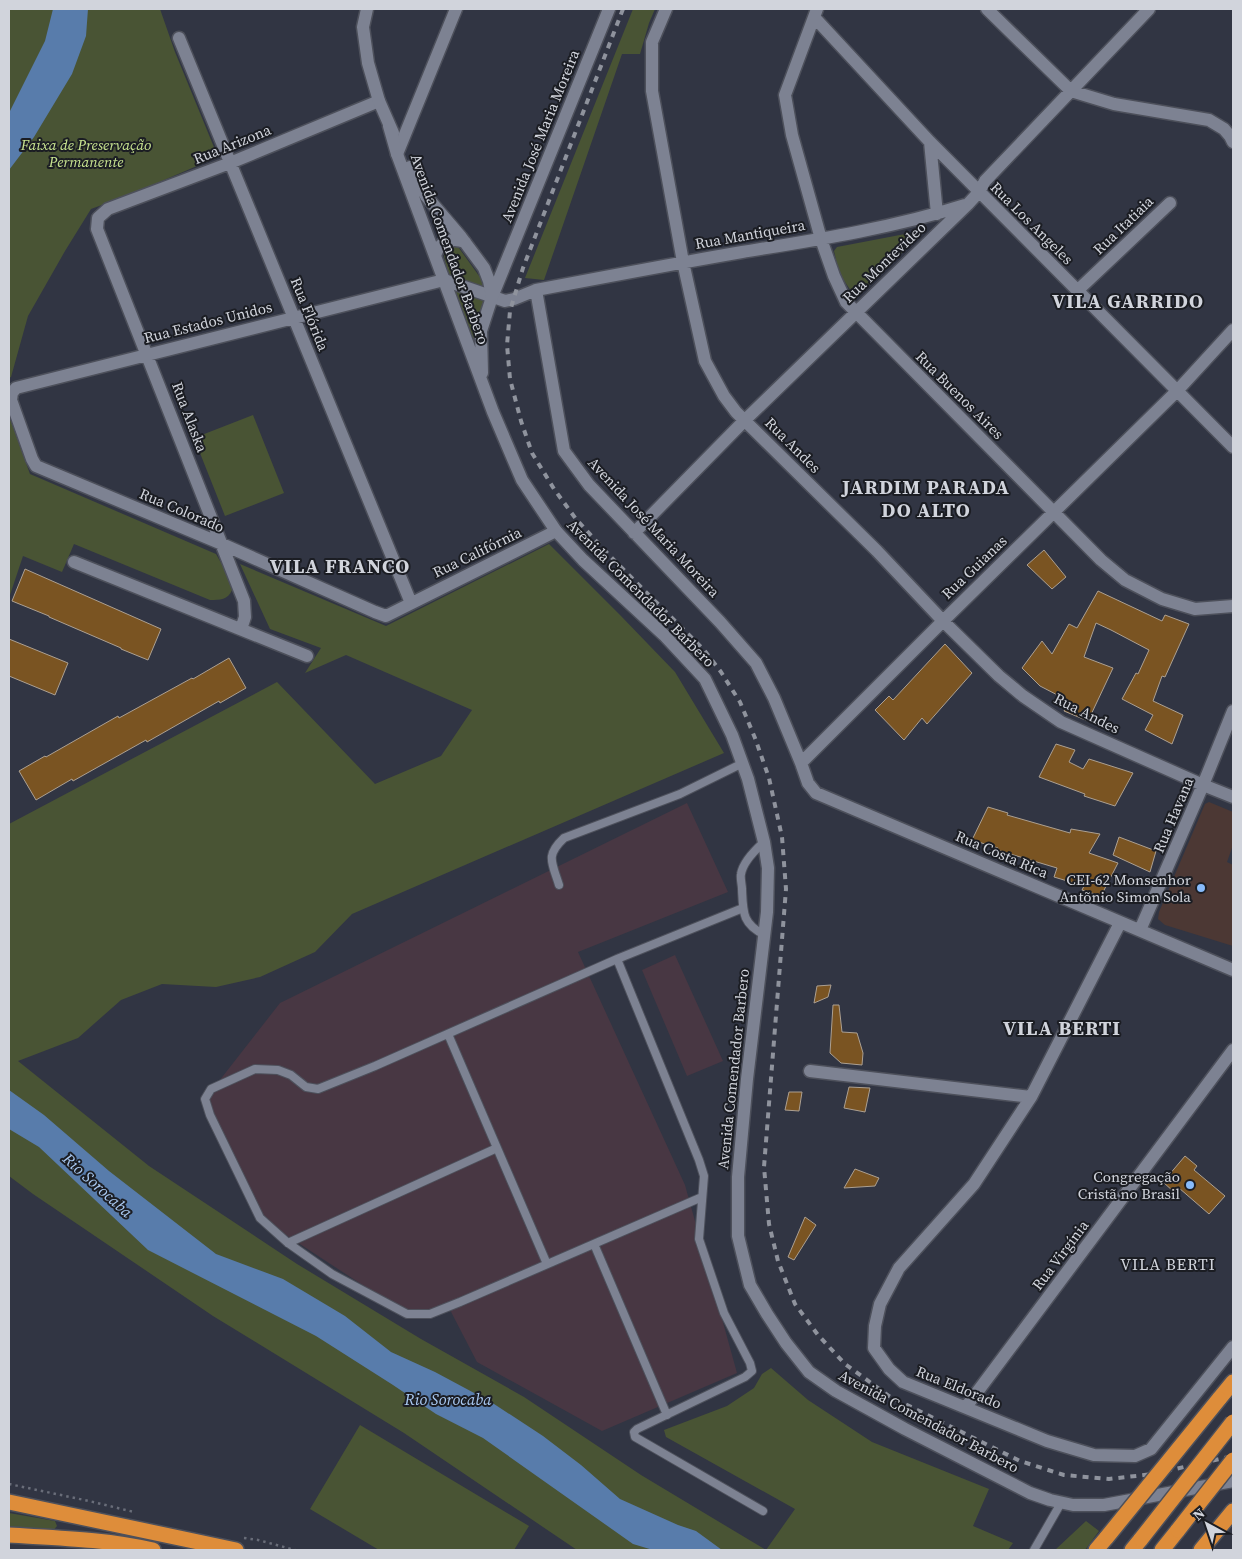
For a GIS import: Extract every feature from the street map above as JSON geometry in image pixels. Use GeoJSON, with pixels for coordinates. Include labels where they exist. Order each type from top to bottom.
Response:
{"type":"FeatureCollection","features":[{"type":"Feature","properties":{"kind":"highway"},"geometry":{"type":"LineString","coordinates":[[1096,1550],[1233,1382]]}},
{"type":"Feature","properties":{"kind":"highway"},"geometry":{"type":"LineString","coordinates":[[1137,1545],[1233,1422]]}},
{"type":"Feature","properties":{"kind":"highway"},"geometry":{"type":"LineString","coordinates":[[1162,1550],[1233,1460]]}},
{"type":"Feature","properties":{"kind":"highway"},"geometry":{"type":"LineString","coordinates":[[9,1502],[236,1550]]}},
{"type":"Feature","properties":{"kind":"highway"},"geometry":{"type":"LineString","coordinates":[[1201,1550],[1233,1511]]}},
{"type":"Feature","properties":{"kind":"highway"},"geometry":{"type":"LineString","coordinates":[[9,1535],[132,1545],[154,1550]]}},
{"type":"Feature","properties":{"kind":"street","name":"Avenida Comendador Barbero"},"geometry":{"type":"LineString","coordinates":[[367,9],[362,27],[368,63],[379,101],[399,150],[435,256],[482,383],[522,480],[556,531],[583,560],[664,635],[705,679],[732,735],[748,779],[764,842],[768,868],[767,912],[747,1079],[738,1177],[738,1236],[750,1284],[771,1321],[809,1372],[836,1391],[905,1429],[1030,1493],[1073,1505],[1104,1505],[1233,1480]]}},
{"type":"Feature","properties":{"kind":"street"},"geometry":{"type":"LineString","coordinates":[[399,150],[456,9]]}},
{"type":"Feature","properties":{"kind":"street","name":"Avenida José Maria Moreira"},"geometry":{"type":"LineString","coordinates":[[492,297],[609,9]]}},
{"type":"Feature","properties":{"kind":"street","name":"Rua Andes"},"geometry":{"type":"LineString","coordinates":[[666,9],[652,42],[652,91],[683,262],[705,361],[724,396],[745,420],[877,551],[942,621],[999,676],[1023,696],[1061,722],[1233,797]]}},
{"type":"Feature","properties":{"kind":"street"},"geometry":{"type":"LineString","coordinates":[[987,9],[1071,91],[1114,104],[1209,120],[1224,129],[1233,142]]}},
{"type":"Feature","properties":{"kind":"street","name":"Rua Montevideo"},"geometry":{"type":"LineString","coordinates":[[634,533],[745,420],[968,204],[979,192],[985,181],[1150,9]]}},
{"type":"Feature","properties":{"kind":"street","name":"Rua Buenos Aires"},"geometry":{"type":"LineString","coordinates":[[815,13],[785,95],[792,135],[821,239],[834,276],[846,302],[1101,560],[1126,580],[1162,599],[1195,609],[1233,606]]}},
{"type":"Feature","properties":{"kind":"street","name":"Rua Los Angeles"},"geometry":{"type":"LineString","coordinates":[[815,13],[930,142],[1233,447]]}},
{"type":"Feature","properties":{"kind":"street","name":"Rua Flórida"},"geometry":{"type":"LineString","coordinates":[[179,38],[410,603]]}},
{"type":"Feature","properties":{"kind":"street","name":"Rua Arizona"},"geometry":{"type":"LineString","coordinates":[[98,218],[108,209],[230,163],[379,101]]}},
{"type":"Feature","properties":{"kind":"street"},"geometry":{"type":"LineString","coordinates":[[930,142],[937,214]]}},
{"type":"Feature","properties":{"kind":"street","name":"Avenida Comendador Barbero"},"geometry":{"type":"LineString","coordinates":[[399,150],[426,196],[465,242],[484,268],[489,281],[492,297],[481,331],[482,383]]}},
{"type":"Feature","properties":{"kind":"street","name":"Rua Itatiaia"},"geometry":{"type":"LineString","coordinates":[[1077,291],[1170,203]]}},
{"type":"Feature","properties":{"kind":"street","name":"Rua Mantiqueira"},"geometry":{"type":"LineString","coordinates":[[536,290],[683,262],[821,239],[937,214],[968,204]]}},
{"type":"Feature","properties":{"kind":"street","name":"Rua Alaska"},"geometry":{"type":"LineString","coordinates":[[98,218],[97,229],[244,601],[245,617],[241,629]]}},
{"type":"Feature","properties":{"kind":"street"},"geometry":{"type":"LineString","coordinates":[[435,256],[437,249],[446,241],[454,239],[465,242]]}},
{"type":"Feature","properties":{"kind":"street"},"geometry":{"type":"LineString","coordinates":[[444,280],[504,300],[514,299],[536,290]]}},
{"type":"Feature","properties":{"kind":"street","name":"Rua Estados Unidos"},"geometry":{"type":"LineString","coordinates":[[12,393],[16,388],[444,280]]}},
{"type":"Feature","properties":{"kind":"street","name":"Avenida José Maria Moreira"},"geometry":{"type":"LineString","coordinates":[[536,290],[564,451],[589,485],[720,622],[756,663],[774,698],[801,763]]}},
{"type":"Feature","properties":{"kind":"street","name":"Rua Guianas"},"geometry":{"type":"LineString","coordinates":[[801,763],[942,621],[1177,391],[1233,330]]}},
{"type":"Feature","properties":{"kind":"street","name":"Rua Colorado"},"geometry":{"type":"LineString","coordinates":[[12,393],[11,400],[36,466],[222,544],[386,616]]}},
{"type":"Feature","properties":{"kind":"street","name":"Rua Califórnia"},"geometry":{"type":"LineString","coordinates":[[386,616],[556,531]]}},
{"type":"Feature","properties":{"kind":"street"},"geometry":{"type":"LineString","coordinates":[[74,562],[307,656]]}},
{"type":"Feature","properties":{"kind":"street","name":"Rua Havana"},"geometry":{"type":"LineString","coordinates":[[1140,930],[1233,711]]}},
{"type":"Feature","properties":{"kind":"street","name":"Rua Costa Rica"},"geometry":{"type":"LineString","coordinates":[[801,763],[808,783],[816,792],[1233,970]]}},
{"type":"Feature","properties":{"kind":"street","name":"Rua Eldorado"},"geometry":{"type":"LineString","coordinates":[[1120,923],[1031,1097],[974,1184],[899,1268],[880,1304],[875,1326],[874,1348],[889,1369],[903,1382],[1047,1441],[1094,1455],[1135,1456],[1151,1449],[1233,1348]]}},
{"type":"Feature","properties":{"kind":"street","name":"Rua Virgínia"},"geometry":{"type":"LineString","coordinates":[[966,1407],[1233,1050]]}},
{"type":"Feature","properties":{"kind":"street"},"geometry":{"type":"LineString","coordinates":[[810,1071],[1031,1097]]}},
{"type":"Feature","properties":{"kind":"lane"},"geometry":{"type":"LineString","coordinates":[[559,885],[551,856],[555,846],[564,838],[680,794],[743,763]]}},
{"type":"Feature","properties":{"kind":"lane"},"geometry":{"type":"LineString","coordinates":[[764,842],[752,854],[741,874],[743,908],[748,923],[753,929],[764,935]]}},
{"type":"Feature","properties":{"kind":"lane"},"geometry":{"type":"LineString","coordinates":[[702,1197],[430,1314],[407,1314],[332,1274],[288,1243],[260,1218],[210,1115],[205,1099],[211,1089],[255,1069],[278,1070],[291,1075],[306,1087],[318,1089],[617,959],[743,908]]}},
{"type":"Feature","properties":{"kind":"lane"},"geometry":{"type":"LineString","coordinates":[[617,959],[699,1160],[704,1176],[699,1239],[724,1313],[750,1363],[752,1371],[745,1377],[637,1429],[634,1432],[635,1437],[764,1511]]}},
{"type":"Feature","properties":{"kind":"lane"},"geometry":{"type":"LineString","coordinates":[[448,1034],[548,1264]]}},
{"type":"Feature","properties":{"kind":"lane"},"geometry":{"type":"LineString","coordinates":[[288,1243],[497,1148]]}},
{"type":"Feature","properties":{"kind":"lane"},"geometry":{"type":"LineString","coordinates":[[594,1244],[667,1414]]}},
{"type":"Feature","properties":{"kind":"lane"},"geometry":{"type":"LineString","coordinates":[[1034,1550],[1061,1503]]}},
{"type":"Feature","properties":{"kind":"shaded area","name":"CEI-62 Monsenhor Antõnio Simon Sola"},"geometry":{"type":"Polygon","coordinates":[[[1209,802],[1233,812],[1233,845],[1227,862],[1233,865],[1233,946],[1165,925],[1158,919],[1159,912],[1205,804],[1209,802]]]}},
{"type":"Feature","properties":{"kind":"shaded area"},"geometry":{"type":"Polygon","coordinates":[[[687,803],[728,892],[578,952],[685,1185],[737,1373],[602,1431],[477,1362],[448,1306],[407,1314],[260,1218],[205,1099],[280,1003],[687,803]]]}},
{"type":"Feature","properties":{"kind":"shaded area"},"geometry":{"type":"Polygon","coordinates":[[[675,955],[723,1061],[687,1076],[642,970],[675,955]]]}},
{"type":"Feature","properties":{"kind":"green space","name":"Faixa de Preservação Permanente"},"geometry":{"type":"Polygon","coordinates":[[[9,9],[160,9],[175,52],[218,157],[91,209],[28,316],[11,377],[9,378],[9,9]]]}},
{"type":"Feature","properties":{"kind":"green space"},"geometry":{"type":"Polygon","coordinates":[[[633,9],[655,9],[640,54],[622,54],[544,280],[525,278],[633,9]]]}},
{"type":"Feature","properties":{"kind":"green space"},"geometry":{"type":"Polygon","coordinates":[[[905,234],[911,237],[911,244],[859,295],[853,294],[839,273],[834,251],[837,247],[905,234]]]}},
{"type":"Feature","properties":{"kind":"green space"},"geometry":{"type":"Polygon","coordinates":[[[456,244],[482,280],[486,293],[477,329],[475,357],[448,275],[443,251],[448,245],[456,244]]]}},
{"type":"Feature","properties":{"kind":"green space"},"geometry":{"type":"Polygon","coordinates":[[[253,415],[284,493],[225,516],[194,438],[253,415]]]}},
{"type":"Feature","properties":{"kind":"green space"},"geometry":{"type":"Polygon","coordinates":[[[9,416],[30,474],[216,554],[228,575],[232,590],[228,596],[223,599],[210,600],[74,544],[62,572],[23,556],[9,598],[9,416]]]}},
{"type":"Feature","properties":{"kind":"green space"},"geometry":{"type":"Polygon","coordinates":[[[549,544],[675,672],[724,753],[352,914],[315,952],[260,977],[216,987],[162,984],[121,1000],[78,1038],[18,1061],[149,1166],[297,1264],[421,1339],[524,1397],[641,1475],[766,1550],[577,1550],[404,1433],[213,1316],[9,1176],[9,824],[277,682],[375,784],[441,756],[472,710],[346,655],[305,673],[321,648],[270,629],[240,564],[386,626],[549,544]]]}},
{"type":"Feature","properties":{"kind":"green space"},"geometry":{"type":"Polygon","coordinates":[[[771,1368],[808,1400],[872,1442],[989,1489],[973,1526],[1013,1543],[1008,1550],[766,1550],[795,1509],[666,1437],[664,1430],[727,1406],[754,1388],[762,1374],[771,1368]]]}},
{"type":"Feature","properties":{"kind":"green space"},"geometry":{"type":"Polygon","coordinates":[[[360,1425],[529,1526],[514,1550],[379,1550],[310,1509],[360,1425]]]}},
{"type":"Feature","properties":{"kind":"green space"},"geometry":{"type":"Polygon","coordinates":[[[9,1513],[55,1521],[57,1526],[52,1532],[9,1529],[9,1513]]]}},
{"type":"Feature","properties":{"kind":"green space"},"geometry":{"type":"Polygon","coordinates":[[[1086,1521],[1099,1531],[1085,1550],[1055,1550],[1086,1521]]]}},
{"type":"Feature","properties":{"kind":"water"},"geometry":{"type":"Polygon","coordinates":[[[53,9],[88,9],[86,36],[72,74],[34,137],[9,170],[9,113],[45,41],[53,9]]]}},
{"type":"Feature","properties":{"kind":"water","name":"Rio Sorocaba"},"geometry":{"type":"Polygon","coordinates":[[[9,1090],[44,1115],[109,1171],[216,1254],[283,1279],[345,1316],[391,1352],[435,1372],[491,1402],[543,1436],[581,1465],[620,1499],[696,1531],[722,1550],[653,1550],[633,1544],[483,1438],[436,1414],[316,1336],[148,1250],[39,1147],[9,1129],[9,1090]]]}},
{"type":"Feature","properties":{"kind":"building"},"geometry":{"type":"Polygon","coordinates":[[[1044,550],[1066,577],[1052,589],[1027,565],[1044,550]]]}},
{"type":"Feature","properties":{"kind":"building"},"geometry":{"type":"Polygon","coordinates":[[[25,569],[161,629],[148,660],[12,601],[25,569]]]}},
{"type":"Feature","properties":{"kind":"building"},"geometry":{"type":"Polygon","coordinates":[[[1098,591],[1162,621],[1165,615],[1189,624],[1165,677],[1162,676],[1153,701],[1183,715],[1172,744],[1145,730],[1153,715],[1122,699],[1136,673],[1138,674],[1149,650],[1111,630],[1096,623],[1084,657],[1113,668],[1088,721],[1064,711],[1069,701],[1040,686],[1022,668],[1042,641],[1052,654],[1069,624],[1077,628],[1098,591]]]}},
{"type":"Feature","properties":{"kind":"building"},"geometry":{"type":"Polygon","coordinates":[[[9,639],[68,663],[55,695],[9,676],[9,639]]]}},
{"type":"Feature","properties":{"kind":"building"},"geometry":{"type":"Polygon","coordinates":[[[945,644],[972,673],[927,724],[922,718],[904,740],[875,710],[889,696],[893,700],[945,644]]]}},
{"type":"Feature","properties":{"kind":"building"},"geometry":{"type":"Polygon","coordinates":[[[229,658],[246,688],[220,703],[219,701],[147,742],[146,740],[73,781],[72,779],[36,800],[19,771],[118,716],[119,718],[229,658]]]}},
{"type":"Feature","properties":{"kind":"building"},"geometry":{"type":"Polygon","coordinates":[[[1056,744],[1075,750],[1069,762],[1083,769],[1089,759],[1133,773],[1115,806],[1084,796],[1085,794],[1039,777],[1056,744]]]}},
{"type":"Feature","properties":{"kind":"building"},"geometry":{"type":"Polygon","coordinates":[[[988,807],[1008,813],[1007,815],[1070,833],[1071,829],[1100,834],[1089,853],[1118,863],[1101,896],[1082,890],[1084,886],[1054,877],[1057,868],[997,850],[998,848],[972,840],[988,807]]]}},
{"type":"Feature","properties":{"kind":"building"},"geometry":{"type":"Polygon","coordinates":[[[1119,837],[1156,851],[1150,872],[1113,855],[1119,837]]]}},
{"type":"Feature","properties":{"kind":"building"},"geometry":{"type":"Polygon","coordinates":[[[831,985],[828,997],[814,1003],[817,986],[831,985]]]}},
{"type":"Feature","properties":{"kind":"building"},"geometry":{"type":"Polygon","coordinates":[[[833,1005],[839,1005],[842,1032],[857,1033],[863,1053],[862,1065],[841,1063],[830,1053],[833,1005]]]}},
{"type":"Feature","properties":{"kind":"building"},"geometry":{"type":"Polygon","coordinates":[[[849,1087],[870,1088],[865,1112],[844,1108],[849,1087]]]}},
{"type":"Feature","properties":{"kind":"building"},"geometry":{"type":"Polygon","coordinates":[[[789,1092],[802,1092],[799,1111],[785,1110],[789,1092]]]}},
{"type":"Feature","properties":{"kind":"building","name":"Congregação Cristã no Brasil"},"geometry":{"type":"Polygon","coordinates":[[[1185,1156],[1197,1166],[1194,1170],[1225,1196],[1209,1214],[1179,1188],[1174,1192],[1163,1182],[1185,1156]]]}},
{"type":"Feature","properties":{"kind":"building"},"geometry":{"type":"Polygon","coordinates":[[[855,1169],[879,1178],[875,1186],[844,1188],[855,1169]]]}},
{"type":"Feature","properties":{"kind":"building"},"geometry":{"type":"Polygon","coordinates":[[[805,1217],[816,1225],[794,1260],[788,1257],[805,1217]]]}},
{"type":"Feature","properties":{"kind":"railway"},"geometry":{"type":"LineString","coordinates":[[623,9],[523,268],[510,311],[507,345],[510,379],[532,453],[554,489],[576,519],[609,555],[704,650],[721,672],[740,702],[769,778],[782,837],[786,889],[764,1167],[769,1224],[778,1261],[795,1304],[818,1335],[845,1364],[889,1396],[1020,1461],[1064,1475],[1109,1479],[1153,1474],[1233,1456]]}},
{"type":"Feature","properties":{"kind":"place","name":"CEI-62 Monsenhor Antõnio Simon Sola"},"geometry":{"type":"Point","coordinates":[1201,888]}},
{"type":"Feature","properties":{"kind":"place","name":"Congregação Cristã no Brasil"},"geometry":{"type":"Point","coordinates":[1190,1185]}},
{"type":"Feature","properties":{"kind":"district","name":"VILA GARRIDO"},"geometry":{"type":"Point","coordinates":[1128,301]}},
{"type":"Feature","properties":{"kind":"district","name":"JARDIM PARADA DO ALTO"},"geometry":{"type":"Point","coordinates":[926,498]}},
{"type":"Feature","properties":{"kind":"district","name":"VILA FRANCO"},"geometry":{"type":"Point","coordinates":[340,566]}},
{"type":"Feature","properties":{"kind":"district","name":"VILA BERTI"},"geometry":{"type":"Point","coordinates":[1062,1028]}},
{"type":"Feature","properties":{"kind":"district","name":"VILA BERTI"},"geometry":{"type":"Point","coordinates":[1168,1264]}}]}
